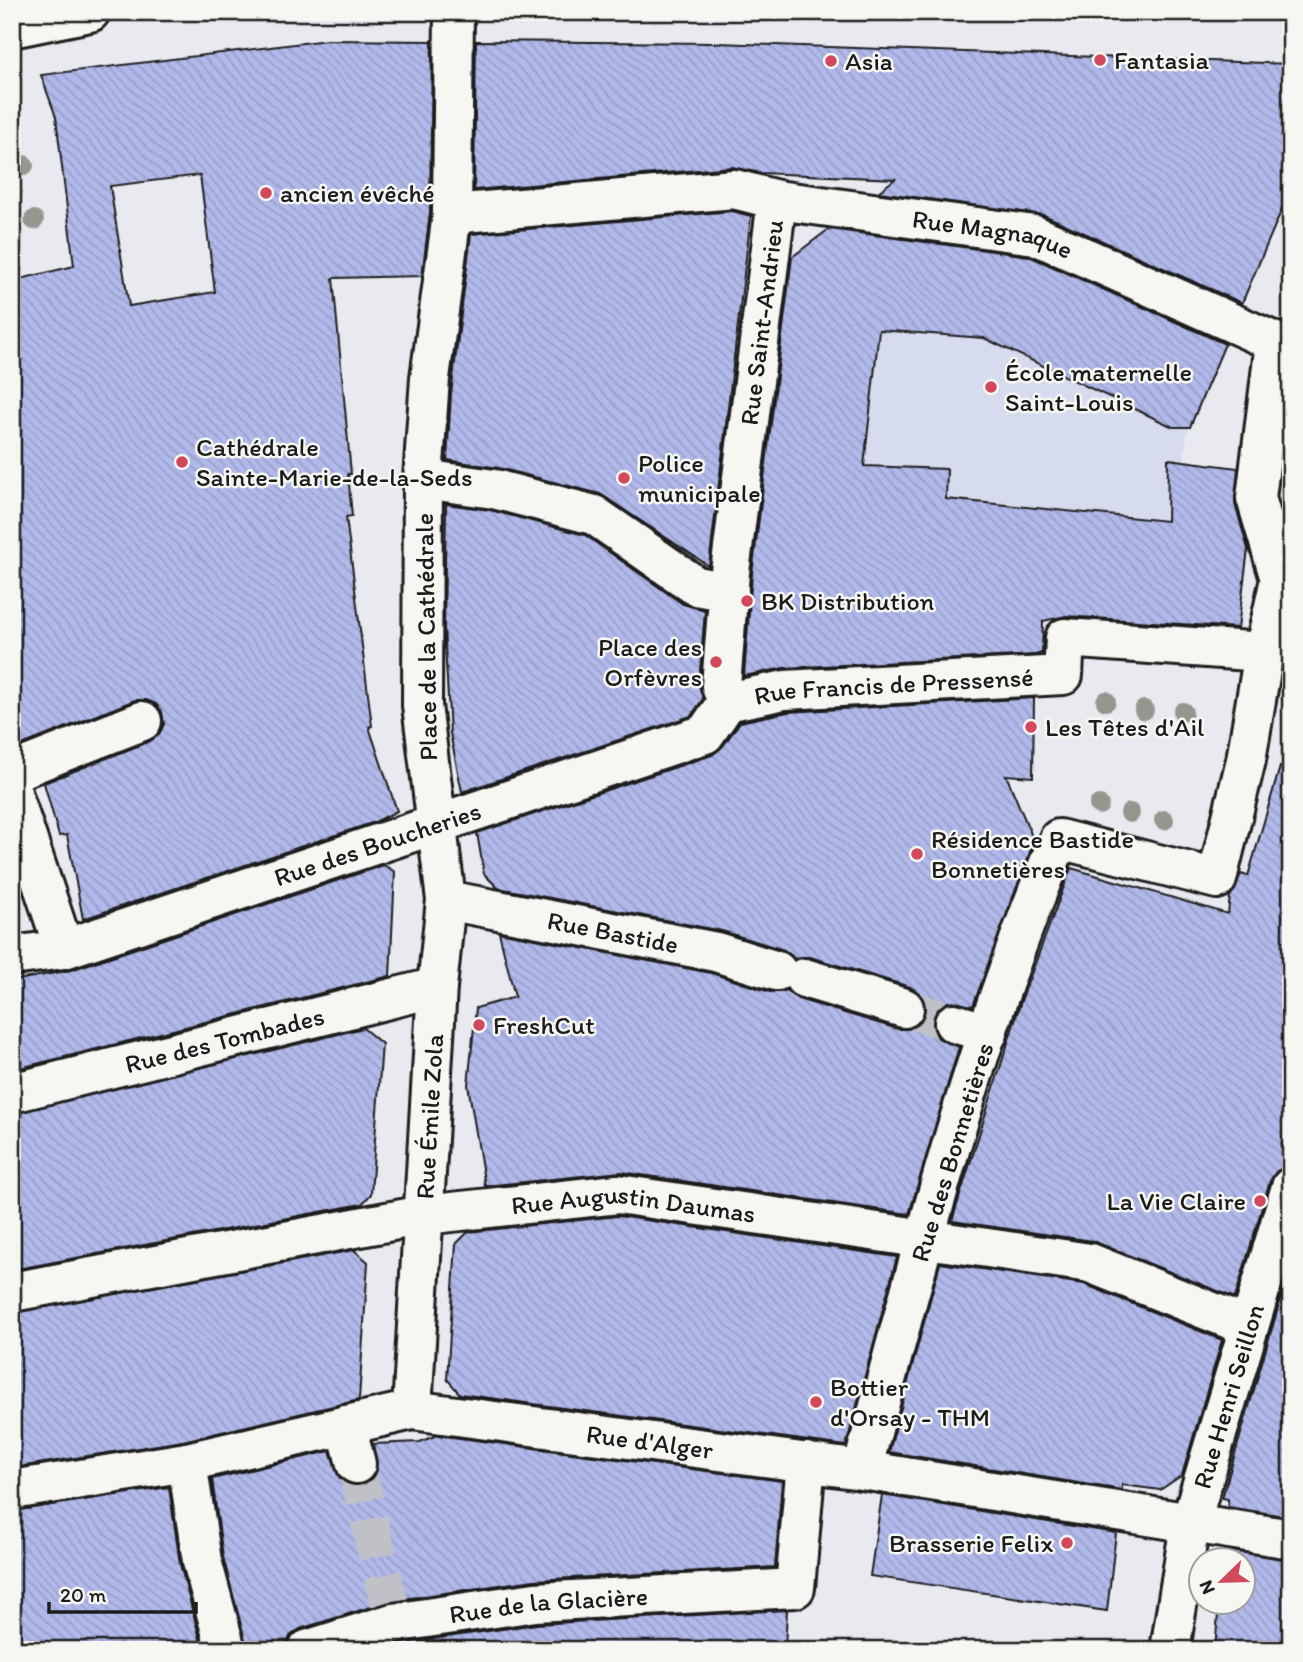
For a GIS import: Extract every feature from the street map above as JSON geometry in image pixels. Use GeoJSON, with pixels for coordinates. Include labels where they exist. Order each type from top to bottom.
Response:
{"type":"FeatureCollection","features":[{"type":"Feature","properties":{"kind":"street"},"geometry":{"type":"LineString","coordinates":[[12,28],[90,12]]}},
{"type":"Feature","properties":{"kind":"street","name":"Place de la Cathédrale"},"geometry":{"type":"LineString","coordinates":[[435,824],[422,705],[423,479],[430,379],[452,214],[454,12]]}},
{"type":"Feature","properties":{"kind":"street","name":"Rue Magnaque"},"geometry":{"type":"LineString","coordinates":[[452,214],[734,188],[777,200],[1035,235],[1275,342],[1256,498],[1285,580]]}},
{"type":"Feature","properties":{"kind":"street","name":"Rue Saint-Andrieu"},"geometry":{"type":"LineString","coordinates":[[730,582],[777,200]]}},
{"type":"Feature","properties":{"kind":"street"},"geometry":{"type":"LineString","coordinates":[[423,479],[494,489],[594,516],[696,586],[730,582],[721,686],[727,702]]}},
{"type":"Feature","properties":{"kind":"street"},"geometry":{"type":"LineString","coordinates":[[1264,652],[1285,580]]}},
{"type":"Feature","properties":{"kind":"street","name":"Rue Francis de Pressensé"},"geometry":{"type":"LineString","coordinates":[[727,702],[785,690],[1063,675],[1065,638],[1264,652]]}},
{"type":"Feature","properties":{"kind":"street","name":"Rue des Bonnetières"},"geometry":{"type":"LineString","coordinates":[[862,1470],[924,1238],[971,1028],[1022,927],[1059,839],[1217,879],[1246,760],[1264,652]]}},
{"type":"Feature","properties":{"kind":"street","name":"Rue des Boucheries"},"geometry":{"type":"LineString","coordinates":[[12,956],[64,949],[705,734],[727,702]]}},
{"type":"Feature","properties":{"kind":"street"},"geometry":{"type":"LineString","coordinates":[[12,772],[142,721]]}},
{"type":"Feature","properties":{"kind":"street"},"geometry":{"type":"LineString","coordinates":[[12,793],[64,949]]}},
{"type":"Feature","properties":{"kind":"street","name":"Rue Émile Zola"},"geometry":{"type":"LineString","coordinates":[[412,1410],[437,987],[446,900],[435,824]]}},
{"type":"Feature","properties":{"kind":"street","name":"Rue Bastide"},"geometry":{"type":"LineString","coordinates":[[446,900],[716,953],[904,1008]]}},
{"type":"Feature","properties":{"kind":"street","name":"Rue des Tombades"},"geometry":{"type":"LineString","coordinates":[[12,1093],[437,987]]}},
{"type":"Feature","properties":{"kind":"street","name":"Rue Henri Seillon"},"geometry":{"type":"LineString","coordinates":[[1170,1650],[1190,1524],[1247,1326],[1291,1187]]}},
{"type":"Feature","properties":{"kind":"street","name":"Rue Augustin Daumas"},"geometry":{"type":"LineString","coordinates":[[12,1292],[424,1215],[618,1194],[1090,1263],[1247,1326]]}},
{"type":"Feature","properties":{"kind":"street","name":"Rue d'Alger"},"geometry":{"type":"LineString","coordinates":[[12,1490],[187,1462],[412,1410],[862,1470],[1291,1539]]}},
{"type":"Feature","properties":{"kind":"street"},"geometry":{"type":"LineString","coordinates":[[346,1425],[356,1464]]}},
{"type":"Feature","properties":{"kind":"street"},"geometry":{"type":"LineString","coordinates":[[187,1462],[202,1560],[226,1650]]}},
{"type":"Feature","properties":{"kind":"street","name":"Rue de la Glacière"},"geometry":{"type":"LineString","coordinates":[[306,1650],[390,1624],[535,1602],[795,1588],[806,1462]]}},
{"type":"Feature","properties":{"kind":"shaded area","name":"École maternelle Saint-Louis"},"geometry":{"type":"Polygon","coordinates":[[[830,228],[1013,248],[1226,341],[1187,433],[1184,461],[1168,459],[1165,521],[946,499],[946,469],[864,466],[866,449],[770,440],[790,259],[830,228]]]}},
{"type":"Feature","properties":{"kind":"building"},"geometry":{"type":"Polygon","coordinates":[[[327,40],[432,41],[430,212],[422,276],[333,278],[351,474],[348,474],[352,516],[346,517],[372,726],[369,727],[397,811],[375,822],[83,919],[67,835],[59,836],[44,783],[150,741],[159,734],[164,724],[162,712],[156,704],[135,700],[22,745],[12,720],[12,281],[74,266],[56,117],[41,75],[327,40]],[[200,175],[110,186],[129,306],[215,292],[200,175]]]}},
{"type":"Feature","properties":{"kind":"building"},"geometry":{"type":"Polygon","coordinates":[[[476,41],[717,43],[1291,64],[1291,188],[1242,303],[1044,215],[878,192],[895,179],[761,173],[732,167],[474,190],[476,41]]]}},
{"type":"Feature","properties":{"kind":"building"},"geometry":{"type":"Polygon","coordinates":[[[732,211],[751,216],[709,566],[600,494],[499,468],[447,460],[451,394],[471,234],[732,211]]]}},
{"type":"Feature","properties":{"kind":"building"},"geometry":{"type":"Polygon","coordinates":[[[829,229],[1029,256],[1225,344],[1190,427],[1173,427],[984,338],[879,330],[864,466],[947,469],[946,499],[1167,521],[1168,459],[1238,468],[1235,504],[1248,549],[1238,628],[1066,616],[1043,621],[1042,653],[1035,655],[784,668],[744,676],[752,574],[792,257],[829,229]]]}},
{"type":"Feature","properties":{"kind":"building"},"geometry":{"type":"Polygon","coordinates":[[[446,504],[490,510],[585,535],[683,604],[705,610],[699,684],[703,699],[691,716],[462,792],[450,733],[444,627],[446,504]]]}},
{"type":"Feature","properties":{"kind":"building"},"geometry":{"type":"Polygon","coordinates":[[[1034,698],[1033,777],[1006,775],[1034,841],[973,1006],[948,1002],[939,1007],[933,1016],[933,1027],[938,1038],[959,1047],[909,1214],[621,1172],[485,1186],[468,1085],[476,1008],[515,997],[499,932],[711,973],[770,992],[786,990],[798,999],[898,1029],[910,1029],[918,1024],[925,1015],[925,1004],[920,994],[910,987],[810,957],[795,959],[784,950],[722,931],[498,888],[484,874],[477,833],[712,755],[723,746],[740,722],[788,712],[1034,698]]]}},
{"type":"Feature","properties":{"kind":"building"},"geometry":{"type":"Polygon","coordinates":[[[1280,767],[1291,769],[1291,1112],[1281,1148],[1291,1150],[1291,1166],[1277,1171],[1270,1181],[1235,1298],[1093,1241],[952,1221],[1021,1001],[1071,868],[1228,914],[1230,896],[1241,874],[1248,876],[1280,767]]]}},
{"type":"Feature","properties":{"kind":"building"},"geometry":{"type":"Polygon","coordinates":[[[384,865],[395,872],[390,976],[12,1070],[12,981],[71,970],[384,865]]]}},
{"type":"Feature","properties":{"kind":"building"},"geometry":{"type":"Polygon","coordinates":[[[363,1028],[382,1044],[371,1194],[362,1204],[12,1270],[12,1114],[363,1028]]]}},
{"type":"Feature","properties":{"kind":"building"},"geometry":{"type":"Polygon","coordinates":[[[618,1216],[897,1257],[846,1446],[460,1394],[447,1379],[456,1244],[468,1232],[618,1216]]]}},
{"type":"Feature","properties":{"kind":"building"},"geometry":{"type":"Polygon","coordinates":[[[354,1250],[368,1262],[359,1400],[183,1441],[12,1468],[12,1313],[354,1250]]]}},
{"type":"Feature","properties":{"kind":"building"},"geometry":{"type":"Polygon","coordinates":[[[940,1263],[1084,1284],[1222,1340],[1182,1475],[1160,1490],[1122,1485],[1122,1490],[889,1452],[940,1263]]]}},
{"type":"Feature","properties":{"kind":"building"},"geometry":{"type":"Polygon","coordinates":[[[1291,1264],[1291,1517],[1228,1507],[1228,1499],[1222,1498],[1291,1264]]]}},
{"type":"Feature","properties":{"kind":"building"},"geometry":{"type":"Polygon","coordinates":[[[437,1435],[782,1481],[775,1567],[534,1580],[390,1601],[300,1629],[290,1636],[286,1650],[247,1650],[223,1557],[212,1479],[330,1451],[340,1479],[349,1485],[361,1485],[371,1480],[377,1471],[373,1444],[420,1442],[437,1435]]]}},
{"type":"Feature","properties":{"kind":"building"},"geometry":{"type":"Polygon","coordinates":[[[169,1487],[180,1564],[203,1650],[12,1650],[12,1511],[169,1487]]]}},
{"type":"Feature","properties":{"kind":"building"},"geometry":{"type":"Polygon","coordinates":[[[882,1495],[1116,1533],[1107,1611],[870,1576],[882,1495]]]}},
{"type":"Feature","properties":{"kind":"building"},"geometry":{"type":"Polygon","coordinates":[[[1258,1555],[1291,1560],[1291,1650],[1215,1650],[1218,1616],[1258,1616],[1258,1555]]]}},
{"type":"Feature","properties":{"kind":"building"},"geometry":{"type":"Polygon","coordinates":[[[787,1610],[785,1650],[381,1650],[398,1644],[537,1624],[787,1610]]]}},
{"type":"Feature","properties":{"kind":"tunnel"},"geometry":{"type":"LineString","coordinates":[[904,1008],[954,1023]]}},
{"type":"Feature","properties":{"kind":"tunnel"},"geometry":{"type":"LineString","coordinates":[[356,1464],[391,1612]]}},
{"type":"Feature","properties":{"kind":"place","name":"Fantasia"},"geometry":{"type":"Point","coordinates":[1100,60]}},
{"type":"Feature","properties":{"kind":"place","name":"Asia"},"geometry":{"type":"Point","coordinates":[831,61]}},
{"type":"Feature","properties":{"kind":"place","name":"ancien évêché"},"geometry":{"type":"Point","coordinates":[266,193]}},
{"type":"Feature","properties":{"kind":"place","name":"École maternelle Saint-Louis"},"geometry":{"type":"Point","coordinates":[991,387]}},
{"type":"Feature","properties":{"kind":"place","name":"Cathédrale Sainte-Marie-de-la-Seds"},"geometry":{"type":"Point","coordinates":[182,462]}},
{"type":"Feature","properties":{"kind":"place","name":"Police municipale"},"geometry":{"type":"Point","coordinates":[624,478]}},
{"type":"Feature","properties":{"kind":"place","name":"BK Distribution"},"geometry":{"type":"Point","coordinates":[747,601]}},
{"type":"Feature","properties":{"kind":"place","name":"Place des Orfèvres"},"geometry":{"type":"Point","coordinates":[716,662]}},
{"type":"Feature","properties":{"kind":"place","name":"Les Têtes d'Ail"},"geometry":{"type":"Point","coordinates":[1031,727]}},
{"type":"Feature","properties":{"kind":"place","name":"Résidence Bastide Bonnetières"},"geometry":{"type":"Point","coordinates":[917,854]}},
{"type":"Feature","properties":{"kind":"place","name":"FreshCut"},"geometry":{"type":"Point","coordinates":[479,1025]}},
{"type":"Feature","properties":{"kind":"place","name":"La Vie Claire"},"geometry":{"type":"Point","coordinates":[1260,1201]}},
{"type":"Feature","properties":{"kind":"place","name":"Bottier d'Orsay - THM"},"geometry":{"type":"Point","coordinates":[816,1402]}},
{"type":"Feature","properties":{"kind":"place","name":"Brasserie Felix"},"geometry":{"type":"Point","coordinates":[1067,1543]}}]}
